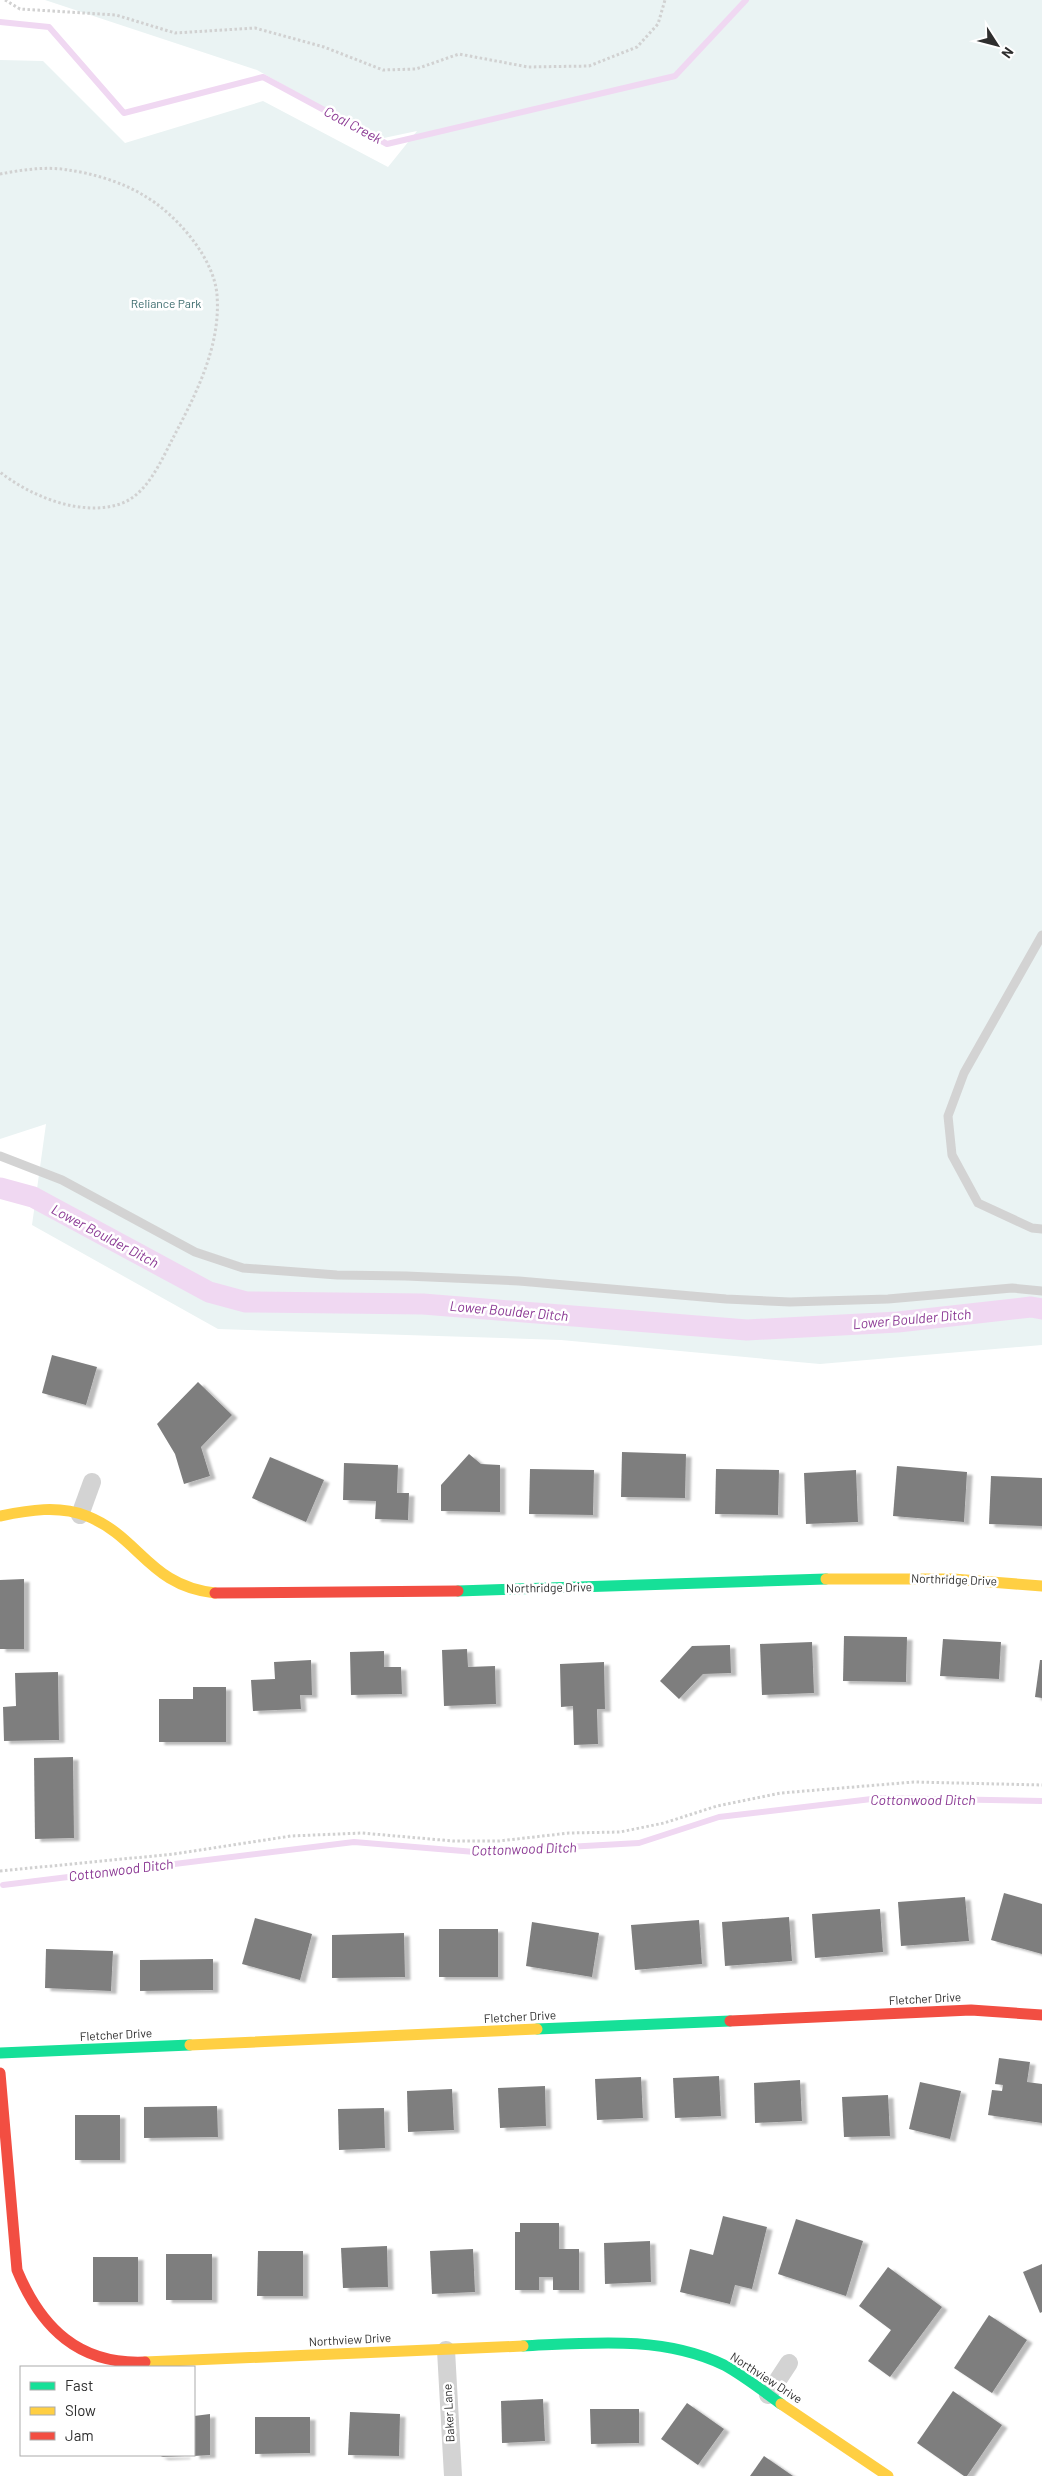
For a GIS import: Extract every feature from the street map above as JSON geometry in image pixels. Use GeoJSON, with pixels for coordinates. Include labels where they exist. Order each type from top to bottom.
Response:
{"type":"FeatureCollection","features":[{"type":"Feature","properties":{"kind":"street"},"geometry":{"type":"LineString","coordinates":[[80,1514],[92,1482]]}},
{"type":"Feature","properties":{"kind":"street","name":"Northridge Drive"},"geometry":{"type":"LineString","coordinates":[[0,1516],[39,1508],[80,1514],[114,1532],[147,1564],[165,1577],[186,1588],[205,1593],[236,1595],[675,1586],[926,1577],[973,1578],[1042,1586]]}},
{"type":"Feature","properties":{"kind":"street","name":"Fletcher Drive"},"geometry":{"type":"LineString","coordinates":[[0,2053],[971,2010],[1042,2015]]}},
{"type":"Feature","properties":{"kind":"street","name":"Northview Drive"},"geometry":{"type":"LineString","coordinates":[[0,2073],[17,2270],[33,2308],[44,2322],[62,2339],[101,2358],[130,2363],[601,2343],[649,2343],[702,2355],[725,2366],[888,2476]]}},
{"type":"Feature","properties":{"kind":"street","name":"Baker Lane"},"geometry":{"type":"LineString","coordinates":[[446,2350],[453,2476]]}},
{"type":"Feature","properties":{"kind":"street"},"geometry":{"type":"LineString","coordinates":[[768,2395],[789,2363]]}},
{"type":"Feature","properties":{"kind":"lane"},"geometry":{"type":"LineString","coordinates":[[1042,935],[964,1073],[948,1116],[952,1155],[978,1203],[1032,1228],[1042,1229]]}},
{"type":"Feature","properties":{"kind":"lane"},"geometry":{"type":"LineString","coordinates":[[0,1156],[62,1180],[195,1252],[244,1268],[337,1276],[406,1276],[519,1281],[707,1298],[790,1302],[888,1299],[1012,1288],[1042,1291]]}},
{"type":"Feature","properties":{"kind":"path"},"geometry":{"type":"LineString","coordinates":[[6,0],[20,9],[116,15],[175,33],[255,28],[324,47],[383,70],[416,69],[459,54],[528,67],[588,66],[636,47],[658,24],[665,0]]}},
{"type":"Feature","properties":{"kind":"path"},"geometry":{"type":"LineString","coordinates":[[0,174],[20,171],[67,169],[110,181],[142,194],[163,209],[200,249],[213,274],[217,315],[213,342],[202,378],[158,468],[138,493],[121,504],[99,507],[75,506],[40,495],[16,484],[0,472]]}},
{"type":"Feature","properties":{"kind":"path"},"geometry":{"type":"LineString","coordinates":[[0,1871],[174,1854],[291,1836],[362,1833],[453,1841],[490,1841],[569,1833],[620,1832],[664,1823],[717,1806],[781,1793],[914,1782],[1042,1785]]}},
{"type":"Feature","properties":{"kind":"green space","name":"Reliance Park"},"geometry":{"type":"Polygon","coordinates":[[[45,0],[1042,0],[1042,1345],[820,1364],[561,1340],[218,1329],[32,1225],[46,1124],[0,1139],[0,60],[43,61],[125,143],[263,101],[388,167],[417,131],[379,139],[257,70],[45,0]]]}},
{"type":"Feature","properties":{"kind":"building"},"geometry":{"type":"Polygon","coordinates":[[[52,1355],[97,1367],[86,1405],[42,1393],[52,1355]]]}},
{"type":"Feature","properties":{"kind":"building"},"geometry":{"type":"Polygon","coordinates":[[[198,1382],[232,1415],[201,1447],[210,1476],[184,1484],[175,1454],[157,1424],[198,1382]]]}},
{"type":"Feature","properties":{"kind":"building"},"geometry":{"type":"Polygon","coordinates":[[[622,1452],[686,1454],[685,1498],[621,1497],[622,1452]]]}},
{"type":"Feature","properties":{"kind":"building"},"geometry":{"type":"Polygon","coordinates":[[[469,1454],[481,1464],[500,1465],[500,1512],[441,1511],[441,1485],[469,1454]]]}},
{"type":"Feature","properties":{"kind":"building"},"geometry":{"type":"Polygon","coordinates":[[[270,1457],[324,1480],[306,1522],[252,1498],[270,1457]]]}},
{"type":"Feature","properties":{"kind":"building"},"geometry":{"type":"Polygon","coordinates":[[[344,1463],[398,1465],[397,1493],[409,1493],[408,1520],[375,1519],[376,1501],[343,1500],[344,1463]]]}},
{"type":"Feature","properties":{"kind":"building"},"geometry":{"type":"Polygon","coordinates":[[[897,1466],[967,1472],[964,1522],[893,1516],[897,1466]]]}},
{"type":"Feature","properties":{"kind":"building"},"geometry":{"type":"Polygon","coordinates":[[[530,1469],[594,1470],[593,1515],[529,1514],[530,1469]]]}},
{"type":"Feature","properties":{"kind":"building"},"geometry":{"type":"Polygon","coordinates":[[[716,1469],[779,1470],[778,1515],[715,1514],[716,1469]]]}},
{"type":"Feature","properties":{"kind":"building"},"geometry":{"type":"Polygon","coordinates":[[[856,1470],[858,1522],[806,1524],[804,1473],[856,1470]]]}},
{"type":"Feature","properties":{"kind":"building"},"geometry":{"type":"Polygon","coordinates":[[[991,1476],[1042,1478],[1042,1526],[989,1524],[991,1476]]]}},
{"type":"Feature","properties":{"kind":"building"},"geometry":{"type":"Polygon","coordinates":[[[24,1579],[24,1649],[0,1649],[0,1580],[24,1579]]]}},
{"type":"Feature","properties":{"kind":"building"},"geometry":{"type":"Polygon","coordinates":[[[844,1636],[907,1637],[906,1682],[843,1681],[844,1636]]]}},
{"type":"Feature","properties":{"kind":"building"},"geometry":{"type":"Polygon","coordinates":[[[943,1639],[1001,1642],[999,1679],[940,1676],[943,1639]]]}},
{"type":"Feature","properties":{"kind":"building"},"geometry":{"type":"Polygon","coordinates":[[[812,1642],[814,1693],[762,1695],[760,1644],[812,1642]]]}},
{"type":"Feature","properties":{"kind":"building"},"geometry":{"type":"Polygon","coordinates":[[[730,1645],[731,1673],[703,1674],[679,1699],[660,1681],[692,1646],[730,1645]]]}},
{"type":"Feature","properties":{"kind":"building"},"geometry":{"type":"Polygon","coordinates":[[[467,1649],[468,1667],[495,1666],[496,1704],[444,1706],[442,1650],[467,1649]]]}},
{"type":"Feature","properties":{"kind":"building"},"geometry":{"type":"Polygon","coordinates":[[[384,1651],[384,1667],[401,1667],[402,1694],[351,1695],[350,1652],[384,1651]]]}},
{"type":"Feature","properties":{"kind":"building"},"geometry":{"type":"Polygon","coordinates":[[[311,1660],[312,1695],[300,1695],[301,1709],[253,1711],[251,1680],[275,1679],[274,1662],[311,1660]]]}},
{"type":"Feature","properties":{"kind":"building"},"geometry":{"type":"Polygon","coordinates":[[[1040,1660],[1042,1660],[1042,1698],[1035,1697],[1040,1660]]]}},
{"type":"Feature","properties":{"kind":"building"},"geometry":{"type":"Polygon","coordinates":[[[604,1662],[605,1709],[597,1709],[598,1744],[574,1745],[573,1706],[561,1707],[560,1664],[604,1662]]]}},
{"type":"Feature","properties":{"kind":"building"},"geometry":{"type":"Polygon","coordinates":[[[58,1672],[59,1740],[4,1741],[3,1707],[16,1706],[15,1673],[58,1672]]]}},
{"type":"Feature","properties":{"kind":"building"},"geometry":{"type":"Polygon","coordinates":[[[193,1687],[226,1687],[226,1742],[159,1742],[159,1699],[193,1699],[193,1687]]]}},
{"type":"Feature","properties":{"kind":"building"},"geometry":{"type":"Polygon","coordinates":[[[73,1757],[74,1838],[35,1839],[34,1758],[73,1757]]]}},
{"type":"Feature","properties":{"kind":"building"},"geometry":{"type":"Polygon","coordinates":[[[1004,1893],[1042,1904],[1042,1954],[991,1940],[1004,1893]]]}},
{"type":"Feature","properties":{"kind":"building"},"geometry":{"type":"Polygon","coordinates":[[[965,1897],[969,1941],[901,1946],[898,1902],[965,1897]]]}},
{"type":"Feature","properties":{"kind":"building"},"geometry":{"type":"Polygon","coordinates":[[[880,1909],[883,1952],[815,1958],[812,1914],[880,1909]]]}},
{"type":"Feature","properties":{"kind":"building"},"geometry":{"type":"Polygon","coordinates":[[[789,1917],[792,1961],[725,1966],[722,1922],[789,1917]]]}},
{"type":"Feature","properties":{"kind":"building"},"geometry":{"type":"Polygon","coordinates":[[[255,1918],[312,1934],[300,1980],[242,1964],[255,1918]]]}},
{"type":"Feature","properties":{"kind":"building"},"geometry":{"type":"Polygon","coordinates":[[[699,1920],[702,1964],[635,1970],[631,1925],[699,1920]]]}},
{"type":"Feature","properties":{"kind":"building"},"geometry":{"type":"Polygon","coordinates":[[[532,1922],[599,1933],[592,1977],[526,1966],[532,1922]]]}},
{"type":"Feature","properties":{"kind":"building"},"geometry":{"type":"Polygon","coordinates":[[[439,1929],[498,1929],[498,1977],[439,1977],[439,1929]]]}},
{"type":"Feature","properties":{"kind":"building"},"geometry":{"type":"Polygon","coordinates":[[[404,1933],[405,1977],[332,1978],[332,1935],[404,1933]]]}},
{"type":"Feature","properties":{"kind":"building"},"geometry":{"type":"Polygon","coordinates":[[[46,1949],[113,1951],[111,1991],[45,1988],[46,1949]]]}},
{"type":"Feature","properties":{"kind":"building"},"geometry":{"type":"Polygon","coordinates":[[[213,1959],[213,1990],[140,1991],[140,1960],[213,1959]]]}},
{"type":"Feature","properties":{"kind":"building"},"geometry":{"type":"Polygon","coordinates":[[[999,2058],[1030,2062],[1027,2082],[1042,2084],[1042,2123],[988,2115],[992,2090],[1002,2091],[1003,2085],[995,2084],[999,2058]]]}},
{"type":"Feature","properties":{"kind":"building"},"geometry":{"type":"Polygon","coordinates":[[[719,2076],[721,2116],[675,2118],[673,2078],[719,2076]]]}},
{"type":"Feature","properties":{"kind":"building"},"geometry":{"type":"Polygon","coordinates":[[[641,2077],[643,2118],[597,2120],[595,2079],[641,2077]]]}},
{"type":"Feature","properties":{"kind":"building"},"geometry":{"type":"Polygon","coordinates":[[[800,2080],[802,2121],[755,2123],[754,2083],[800,2080]]]}},
{"type":"Feature","properties":{"kind":"building"},"geometry":{"type":"Polygon","coordinates":[[[920,2082],[961,2091],[950,2139],[909,2129],[920,2082]]]}},
{"type":"Feature","properties":{"kind":"building"},"geometry":{"type":"Polygon","coordinates":[[[545,2086],[546,2126],[500,2128],[498,2088],[545,2086]]]}},
{"type":"Feature","properties":{"kind":"building"},"geometry":{"type":"Polygon","coordinates":[[[452,2089],[454,2130],[408,2132],[407,2091],[452,2089]]]}},
{"type":"Feature","properties":{"kind":"building"},"geometry":{"type":"Polygon","coordinates":[[[888,2095],[890,2136],[844,2137],[842,2097],[888,2095]]]}},
{"type":"Feature","properties":{"kind":"building"},"geometry":{"type":"Polygon","coordinates":[[[217,2106],[218,2137],[144,2138],[144,2107],[217,2106]]]}},
{"type":"Feature","properties":{"kind":"building"},"geometry":{"type":"Polygon","coordinates":[[[384,2108],[385,2148],[339,2150],[338,2109],[384,2108]]]}},
{"type":"Feature","properties":{"kind":"building"},"geometry":{"type":"Polygon","coordinates":[[[75,2115],[120,2115],[120,2160],[75,2160],[75,2115]]]}},
{"type":"Feature","properties":{"kind":"building"},"geometry":{"type":"Polygon","coordinates":[[[723,2216],[767,2227],[752,2289],[735,2285],[730,2304],[680,2292],[690,2249],[713,2255],[723,2216]]]}},
{"type":"Feature","properties":{"kind":"building"},"geometry":{"type":"Polygon","coordinates":[[[796,2219],[863,2241],[846,2296],[778,2274],[796,2219]]]}},
{"type":"Feature","properties":{"kind":"building"},"geometry":{"type":"Polygon","coordinates":[[[520,2223],[559,2223],[559,2249],[579,2249],[579,2290],[553,2290],[553,2277],[539,2277],[539,2290],[515,2290],[515,2232],[520,2232],[520,2223]]]}},
{"type":"Feature","properties":{"kind":"building"},"geometry":{"type":"Polygon","coordinates":[[[650,2241],[651,2282],[605,2284],[604,2243],[650,2241]]]}},
{"type":"Feature","properties":{"kind":"building"},"geometry":{"type":"Polygon","coordinates":[[[387,2246],[388,2287],[343,2288],[341,2248],[387,2246]]]}},
{"type":"Feature","properties":{"kind":"building"},"geometry":{"type":"Polygon","coordinates":[[[473,2249],[475,2292],[432,2294],[430,2251],[473,2249]]]}},
{"type":"Feature","properties":{"kind":"building"},"geometry":{"type":"Polygon","coordinates":[[[258,2251],[303,2251],[303,2296],[257,2296],[258,2251]]]}},
{"type":"Feature","properties":{"kind":"building"},"geometry":{"type":"Polygon","coordinates":[[[166,2254],[212,2254],[212,2300],[166,2300],[166,2254]]]}},
{"type":"Feature","properties":{"kind":"building"},"geometry":{"type":"Polygon","coordinates":[[[93,2257],[138,2257],[138,2302],[93,2302],[93,2257]]]}},
{"type":"Feature","properties":{"kind":"building"},"geometry":{"type":"Polygon","coordinates":[[[1042,2264],[1042,2312],[1040,2313],[1023,2272],[1042,2264]]]}},
{"type":"Feature","properties":{"kind":"building"},"geometry":{"type":"Polygon","coordinates":[[[888,2267],[942,2307],[890,2377],[868,2361],[891,2330],[859,2306],[888,2267]]]}},
{"type":"Feature","properties":{"kind":"building"},"geometry":{"type":"Polygon","coordinates":[[[989,2315],[1027,2340],[992,2393],[954,2368],[989,2315]]]}},
{"type":"Feature","properties":{"kind":"building"},"geometry":{"type":"Polygon","coordinates":[[[953,2391],[1002,2425],[967,2476],[964,2476],[917,2443],[953,2391]]]}},
{"type":"Feature","properties":{"kind":"building"},"geometry":{"type":"Polygon","coordinates":[[[543,2399],[545,2441],[502,2443],[501,2401],[543,2399]]]}},
{"type":"Feature","properties":{"kind":"building"},"geometry":{"type":"Polygon","coordinates":[[[687,2403],[724,2429],[698,2465],[661,2439],[687,2403]]]}},
{"type":"Feature","properties":{"kind":"building"},"geometry":{"type":"Polygon","coordinates":[[[590,2409],[639,2409],[639,2443],[591,2444],[590,2409]]]}},
{"type":"Feature","properties":{"kind":"building"},"geometry":{"type":"Polygon","coordinates":[[[350,2412],[400,2414],[399,2456],[348,2455],[350,2412]]]}},
{"type":"Feature","properties":{"kind":"building"},"geometry":{"type":"Polygon","coordinates":[[[210,2414],[210,2455],[195,2456],[195,2416],[210,2414]]]}},
{"type":"Feature","properties":{"kind":"building"},"geometry":{"type":"Polygon","coordinates":[[[255,2417],[310,2417],[310,2453],[255,2454],[255,2417]]]}},
{"type":"Feature","properties":{"kind":"building"},"geometry":{"type":"Polygon","coordinates":[[[764,2456],[793,2476],[750,2476],[764,2456]]]}},
{"type":"Feature","properties":{"kind":"waterway","name":"Coal Creek"},"geometry":{"type":"LineString","coordinates":[[0,22],[49,27],[124,113],[263,77],[387,144],[675,76],[746,0]]}},
{"type":"Feature","properties":{"kind":"waterway","name":"Lower Boulder Ditch"},"geometry":{"type":"LineString","coordinates":[[0,1188],[33,1197],[209,1292],[246,1302],[423,1304],[747,1330],[898,1322],[1031,1307],[1042,1309]]}},
{"type":"Feature","properties":{"kind":"waterway","name":"Cottonwood Ditch"},"geometry":{"type":"LineString","coordinates":[[3,1885],[354,1842],[475,1852],[639,1843],[719,1817],[880,1798],[1042,1801]]}},
{"type":"Feature","properties":{"kind":"traffic: fast"},"geometry":{"type":"LineString","coordinates":[[458,1591],[826,1579]]}},
{"type":"Feature","properties":{"kind":"traffic: fast"},"geometry":{"type":"LineString","coordinates":[[537,2029],[730,2021]]}},
{"type":"Feature","properties":{"kind":"traffic: fast"},"geometry":{"type":"LineString","coordinates":[[0,2053],[190,2045]]}},
{"type":"Feature","properties":{"kind":"traffic: fast"},"geometry":{"type":"LineString","coordinates":[[523,2346],[625,2343],[676,2349],[700,2355],[724,2365],[781,2404]]}},
{"type":"Feature","properties":{"kind":"traffic: slow"},"geometry":{"type":"LineString","coordinates":[[0,1516],[33,1510],[66,1511],[87,1516],[105,1525],[120,1536],[159,1571],[175,1581],[193,1589],[215,1593]]}},
{"type":"Feature","properties":{"kind":"traffic: slow"},"geometry":{"type":"LineString","coordinates":[[826,1579],[953,1579],[1042,1586]]}},
{"type":"Feature","properties":{"kind":"traffic: slow"},"geometry":{"type":"LineString","coordinates":[[190,2045],[537,2029]]}},
{"type":"Feature","properties":{"kind":"traffic: slow"},"geometry":{"type":"LineString","coordinates":[[145,2362],[523,2346]]}},
{"type":"Feature","properties":{"kind":"traffic: slow"},"geometry":{"type":"LineString","coordinates":[[781,2404],[888,2476]]}},
{"type":"Feature","properties":{"kind":"traffic: jam"},"geometry":{"type":"LineString","coordinates":[[215,1593],[458,1591]]}},
{"type":"Feature","properties":{"kind":"traffic: jam"},"geometry":{"type":"LineString","coordinates":[[730,2021],[971,2010],[1042,2015]]}},
{"type":"Feature","properties":{"kind":"traffic: jam"},"geometry":{"type":"LineString","coordinates":[[0,2073],[17,2270],[27,2291],[51,2325],[65,2339],[82,2350],[101,2357],[122,2361],[145,2362]]}}]}
